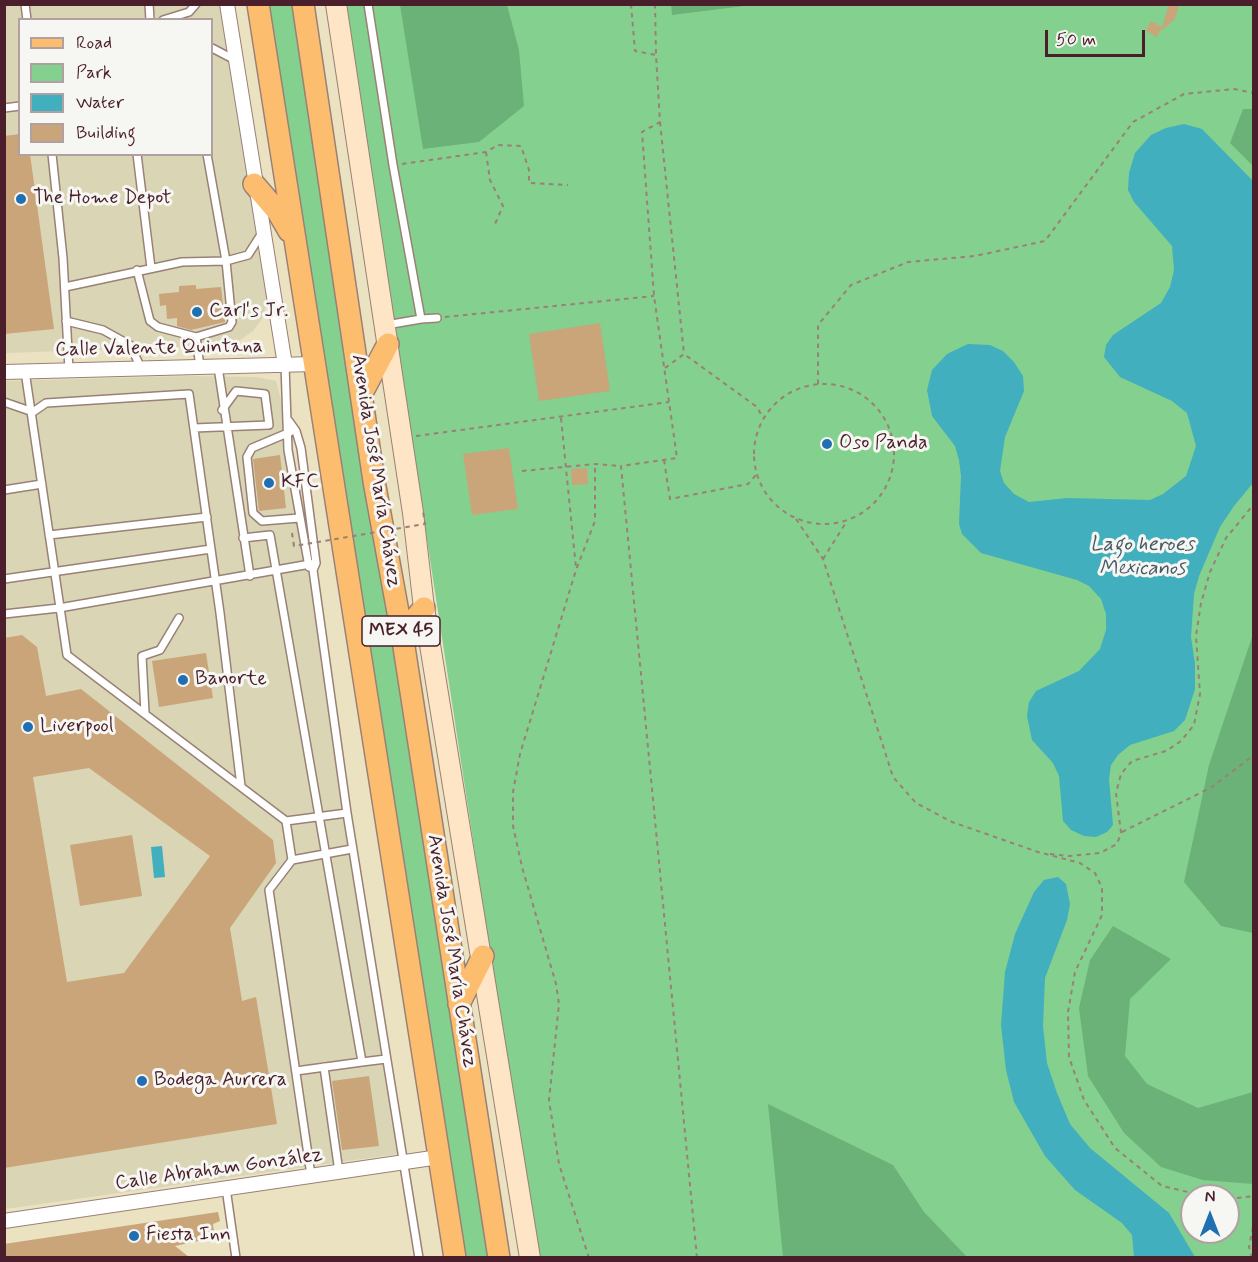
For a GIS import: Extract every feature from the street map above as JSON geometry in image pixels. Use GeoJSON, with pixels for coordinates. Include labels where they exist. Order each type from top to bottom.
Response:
{"type":"FeatureCollection","features":[{"type":"Feature","properties":{"kind":"main road","name":"MEX 45"},"geometry":{"type":"LineString","coordinates":[[258,4],[454,1257]]}},
{"type":"Feature","properties":{"kind":"main road","name":"Avenida José María Chávez"},"geometry":{"type":"LineString","coordinates":[[303,4],[362,393],[500,1257]]}},
{"type":"Feature","properties":{"kind":"main road"},"geometry":{"type":"LineString","coordinates":[[254,183],[278,212],[296,250]]}},
{"type":"Feature","properties":{"kind":"main road"},"geometry":{"type":"LineString","coordinates":[[362,393],[386,334]]}},
{"type":"Feature","properties":{"kind":"main road"},"geometry":{"type":"LineString","coordinates":[[402,634],[424,608]]}},
{"type":"Feature","properties":{"kind":"main road"},"geometry":{"type":"LineString","coordinates":[[459,1004],[483,956]]}},
{"type":"Feature","properties":{"kind":"street"},"geometry":{"type":"LineString","coordinates":[[227,4],[285,365]]}},
{"type":"Feature","properties":{"kind":"street","name":"Avenida José María Chávez"},"geometry":{"type":"LineString","coordinates":[[336,4],[402,438],[424,608],[483,956],[530,1257]]}},
{"type":"Feature","properties":{"kind":"street","name":"Calle Valente Quintana"},"geometry":{"type":"LineString","coordinates":[[4,372],[314,364]]}},
{"type":"Feature","properties":{"kind":"street","name":"Calle Abraham González"},"geometry":{"type":"LineString","coordinates":[[4,1221],[439,1157]]}},
{"type":"Feature","properties":{"kind":"lane"},"geometry":{"type":"LineString","coordinates":[[170,18],[189,12],[196,4]]}},
{"type":"Feature","properties":{"kind":"lane"},"geometry":{"type":"LineString","coordinates":[[368,4],[393,165],[421,319]]}},
{"type":"Feature","properties":{"kind":"lane"},"geometry":{"type":"LineString","coordinates":[[213,49],[235,60]]}},
{"type":"Feature","properties":{"kind":"lane"},"geometry":{"type":"LineString","coordinates":[[52,156],[65,287],[69,370]]}},
{"type":"Feature","properties":{"kind":"lane"},"geometry":{"type":"LineString","coordinates":[[137,156],[151,268]]}},
{"type":"Feature","properties":{"kind":"lane"},"geometry":{"type":"LineString","coordinates":[[137,270],[150,321],[158,327],[196,336],[229,327],[232,322],[226,261],[207,156]]}},
{"type":"Feature","properties":{"kind":"lane"},"geometry":{"type":"LineString","coordinates":[[65,287],[137,270],[204,260],[226,261],[248,255],[262,233]]}},
{"type":"Feature","properties":{"kind":"lane"},"geometry":{"type":"LineString","coordinates":[[386,334],[421,319],[437,318]]}},
{"type":"Feature","properties":{"kind":"lane"},"geometry":{"type":"LineString","coordinates":[[66,321],[103,330],[130,345],[141,368]]}},
{"type":"Feature","properties":{"kind":"lane"},"geometry":{"type":"LineString","coordinates":[[196,336],[200,367]]}},
{"type":"Feature","properties":{"kind":"lane"},"geometry":{"type":"LineString","coordinates":[[285,365],[289,421],[286,434],[307,565]]}},
{"type":"Feature","properties":{"kind":"lane"},"geometry":{"type":"LineString","coordinates":[[218,367],[222,410],[250,576]]}},
{"type":"Feature","properties":{"kind":"lane"},"geometry":{"type":"LineString","coordinates":[[25,371],[33,412],[67,655],[286,821],[292,860]]}},
{"type":"Feature","properties":{"kind":"lane"},"geometry":{"type":"LineString","coordinates":[[194,428],[268,424],[265,394],[236,391],[222,410]]}},
{"type":"Feature","properties":{"kind":"lane"},"geometry":{"type":"LineString","coordinates":[[33,412],[46,403],[189,394],[241,786]]}},
{"type":"Feature","properties":{"kind":"lane"},"geometry":{"type":"LineString","coordinates":[[4,402],[33,412]]}},
{"type":"Feature","properties":{"kind":"lane"},"geometry":{"type":"LineString","coordinates":[[289,421],[296,431],[301,448],[352,849],[419,1257]]}},
{"type":"Feature","properties":{"kind":"lane"},"geometry":{"type":"LineString","coordinates":[[296,431],[252,448],[247,457],[253,513],[262,521],[299,518]]}},
{"type":"Feature","properties":{"kind":"lane"},"geometry":{"type":"LineString","coordinates":[[4,490],[42,484]]}},
{"type":"Feature","properties":{"kind":"lane"},"geometry":{"type":"LineString","coordinates":[[49,535],[207,517]]}},
{"type":"Feature","properties":{"kind":"lane"},"geometry":{"type":"LineString","coordinates":[[243,538],[270,535],[362,1062]]}},
{"type":"Feature","properties":{"kind":"lane"},"geometry":{"type":"LineString","coordinates":[[4,579],[211,549]]}},
{"type":"Feature","properties":{"kind":"lane"},"geometry":{"type":"LineString","coordinates":[[4,614],[59,608],[278,572],[307,565],[315,567]]}},
{"type":"Feature","properties":{"kind":"lane"},"geometry":{"type":"LineString","coordinates":[[145,713],[142,656],[160,650],[179,618]]}},
{"type":"Feature","properties":{"kind":"lane"},"geometry":{"type":"LineString","coordinates":[[286,821],[347,813]]}},
{"type":"Feature","properties":{"kind":"lane"},"geometry":{"type":"LineString","coordinates":[[311,1176],[268,890],[292,860],[352,849]]}},
{"type":"Feature","properties":{"kind":"lane"},"geometry":{"type":"LineString","coordinates":[[296,1071],[386,1059]]}},
{"type":"Feature","properties":{"kind":"lane"},"geometry":{"type":"LineString","coordinates":[[324,1067],[339,1172]]}},
{"type":"Feature","properties":{"kind":"lane"},"geometry":{"type":"LineString","coordinates":[[226,1188],[236,1257]]}},
{"type":"Feature","properties":{"kind":"path"},"geometry":{"type":"LineString","coordinates":[[631,4],[635,51],[656,55]]}},
{"type":"Feature","properties":{"kind":"path"},"geometry":{"type":"LineString","coordinates":[[655,4],[660,122],[684,354],[757,407],[763,418]]}},
{"type":"Feature","properties":{"kind":"path"},"geometry":{"type":"LineString","coordinates":[[818,384],[818,325],[851,285],[908,262],[975,256],[1045,241],[1133,122],[1184,94],[1234,89],[1254,93]]}},
{"type":"Feature","properties":{"kind":"path"},"geometry":{"type":"LineString","coordinates":[[522,471],[596,464],[621,466],[677,458],[654,296],[642,132],[660,122]]}},
{"type":"Feature","properties":{"kind":"path"},"geometry":{"type":"LineString","coordinates":[[393,165],[486,152],[498,145],[521,146],[529,170],[529,183],[568,185]]}},
{"type":"Feature","properties":{"kind":"path"},"geometry":{"type":"LineString","coordinates":[[486,152],[490,180],[503,206],[495,224]]}},
{"type":"Feature","properties":{"kind":"path"},"geometry":{"type":"LineString","coordinates":[[437,318],[654,296]]}},
{"type":"Feature","properties":{"kind":"path"},"geometry":{"type":"LineString","coordinates":[[665,368],[684,354]]}},
{"type":"Feature","properties":{"kind":"path"},"geometry":{"type":"LineString","coordinates":[[796,519],[821,525],[847,521],[867,510],[883,494],[892,474],[895,451],[893,440],[879,409],[862,394],[840,386],[818,384],[796,389],[777,401],[763,418],[756,436],[753,456],[756,475],[771,501],[796,519],[823,559],[893,777],[916,803],[952,822],[1038,852],[1080,863],[1095,873],[1102,888],[1102,915],[1075,972],[1068,1012],[1070,1057],[1084,1100],[1115,1148],[1162,1186],[1180,1190]]}},
{"type":"Feature","properties":{"kind":"path"},"geometry":{"type":"LineString","coordinates":[[402,438],[669,402]]}},
{"type":"Feature","properties":{"kind":"path"},"geometry":{"type":"LineString","coordinates":[[560,417],[576,570]]}},
{"type":"Feature","properties":{"kind":"path"},"geometry":{"type":"LineString","coordinates":[[664,460],[670,499],[748,484],[756,475]]}},
{"type":"Feature","properties":{"kind":"path"},"geometry":{"type":"LineString","coordinates":[[589,1257],[559,1164],[549,1100],[559,1004],[556,984],[522,867],[513,826],[513,792],[520,754],[576,570],[595,520],[596,464]]}},
{"type":"Feature","properties":{"kind":"path"},"geometry":{"type":"LineString","coordinates":[[621,466],[697,1257]]}},
{"type":"Feature","properties":{"kind":"path"},"geometry":{"type":"LineString","coordinates":[[1038,852],[1069,856],[1100,853],[1117,844],[1121,833],[1116,793],[1121,774],[1132,761],[1166,751],[1181,741],[1194,725],[1200,694],[1196,636],[1201,603],[1210,572],[1226,538],[1254,504]]}},
{"type":"Feature","properties":{"kind":"path"},"geometry":{"type":"LineString","coordinates":[[292,533],[294,546],[425,524],[423,511]]}},
{"type":"Feature","properties":{"kind":"path"},"geometry":{"type":"LineString","coordinates":[[823,559],[847,521]]}},
{"type":"Feature","properties":{"kind":"path"},"geometry":{"type":"LineString","coordinates":[[1121,833],[1212,787],[1254,755]]}},
{"type":"Feature","properties":{"kind":"path"},"geometry":{"type":"LineString","coordinates":[[1252,1257],[1249,1247],[1254,1222]]}},
{"type":"Feature","properties":{"kind":"shaded area"},"geometry":{"type":"Polygon","coordinates":[[[4,5],[220,5],[267,297],[264,316],[253,331],[233,345],[5,353],[4,5]]]}},
{"type":"Feature","properties":{"kind":"shaded area"},"geometry":{"type":"Polygon","coordinates":[[[188,376],[256,377],[276,381],[284,411],[405,1153],[5,1209],[4,381],[188,376]]]}},
{"type":"Feature","properties":{"kind":"green space"},"geometry":{"type":"Polygon","coordinates":[[[671,4],[752,4],[752,5],[672,15],[671,4]]]}},
{"type":"Feature","properties":{"kind":"green space"},"geometry":{"type":"Polygon","coordinates":[[[267,5],[300,5],[495,1257],[459,1257],[267,5]]]}},
{"type":"Feature","properties":{"kind":"green space"},"geometry":{"type":"Polygon","coordinates":[[[345,5],[1253,5],[1253,1257],[537,1257],[345,5]]]}},
{"type":"Feature","properties":{"kind":"green space"},"geometry":{"type":"Polygon","coordinates":[[[400,5],[507,5],[519,50],[524,106],[479,142],[423,149],[400,5]]]}},
{"type":"Feature","properties":{"kind":"green space"},"geometry":{"type":"Polygon","coordinates":[[[1243,109],[1253,109],[1253,166],[1230,143],[1243,109]]]}},
{"type":"Feature","properties":{"kind":"green space"},"geometry":{"type":"Polygon","coordinates":[[[1253,634],[1253,933],[1221,926],[1184,882],[1209,765],[1253,634]]]}},
{"type":"Feature","properties":{"kind":"green space"},"geometry":{"type":"Polygon","coordinates":[[[1113,926],[1171,959],[1130,999],[1125,1056],[1147,1084],[1198,1108],[1253,1092],[1253,1184],[1203,1180],[1161,1167],[1124,1133],[1088,1076],[1079,1008],[1090,960],[1113,926]]]}},
{"type":"Feature","properties":{"kind":"green space"},"geometry":{"type":"Polygon","coordinates":[[[768,1104],[893,1165],[924,1212],[967,1257],[783,1257],[768,1104]]]}},
{"type":"Feature","properties":{"kind":"water","name":"Lago heroes Mexicanos"},"geometry":{"type":"Polygon","coordinates":[[[1184,124],[1202,129],[1253,181],[1253,483],[1220,527],[1199,576],[1194,594],[1191,637],[1195,664],[1195,689],[1185,720],[1174,731],[1130,745],[1118,755],[1111,765],[1109,779],[1113,825],[1107,832],[1096,837],[1084,836],[1071,830],[1063,821],[1059,776],[1053,763],[1032,740],[1027,716],[1029,702],[1036,691],[1079,671],[1100,649],[1106,630],[1106,614],[1101,599],[1089,586],[1077,580],[981,553],[962,534],[959,524],[961,476],[959,460],[955,446],[932,416],[927,390],[932,370],[947,354],[968,344],[990,345],[1003,351],[1014,362],[1023,376],[1024,391],[1005,437],[1000,471],[1004,483],[1014,494],[1029,502],[1067,498],[1150,500],[1163,494],[1186,476],[1196,446],[1187,413],[1172,401],[1120,377],[1104,357],[1106,345],[1113,335],[1161,303],[1170,287],[1174,270],[1172,246],[1134,202],[1128,190],[1129,173],[1135,153],[1151,135],[1166,128],[1184,124]]]}},
{"type":"Feature","properties":{"kind":"water"},"geometry":{"type":"Polygon","coordinates":[[[162,846],[165,877],[154,878],[151,847],[162,846]]]}},
{"type":"Feature","properties":{"kind":"water"},"geometry":{"type":"Polygon","coordinates":[[[1058,877],[1066,884],[1070,904],[1067,920],[1045,978],[1043,1026],[1047,1063],[1057,1093],[1070,1124],[1090,1148],[1169,1213],[1180,1232],[1180,1244],[1187,1244],[1195,1257],[1134,1257],[1132,1235],[1122,1223],[1075,1190],[1045,1156],[1014,1102],[1006,1070],[1001,1025],[1005,972],[1015,934],[1034,892],[1044,880],[1058,877]]]}},
{"type":"Feature","properties":{"kind":"building"},"geometry":{"type":"Polygon","coordinates":[[[1169,4],[1179,4],[1175,19],[1161,31],[1169,4]]]}},
{"type":"Feature","properties":{"kind":"building"},"geometry":{"type":"Polygon","coordinates":[[[1151,21],[1162,27],[1157,37],[1146,31],[1151,21]]]}},
{"type":"Feature","properties":{"kind":"building","name":"The Home Depot"},"geometry":{"type":"Polygon","coordinates":[[[18,134],[18,156],[30,156],[54,329],[4,334],[4,136],[18,134]]]}},
{"type":"Feature","properties":{"kind":"building","name":"Carl's Jr."},"geometry":{"type":"Polygon","coordinates":[[[196,285],[196,289],[221,287],[225,322],[191,330],[177,326],[177,318],[167,319],[166,305],[160,306],[159,294],[179,292],[179,286],[196,285]]]}},
{"type":"Feature","properties":{"kind":"building"},"geometry":{"type":"Polygon","coordinates":[[[600,323],[610,391],[539,401],[529,334],[600,323]]]}},
{"type":"Feature","properties":{"kind":"building"},"geometry":{"type":"Polygon","coordinates":[[[509,448],[518,509],[472,515],[463,454],[509,448]]]}},
{"type":"Feature","properties":{"kind":"building","name":"KFC"},"geometry":{"type":"Polygon","coordinates":[[[280,455],[286,508],[259,511],[253,459],[280,455]]]}},
{"type":"Feature","properties":{"kind":"building"},"geometry":{"type":"Polygon","coordinates":[[[587,468],[588,484],[572,485],[571,469],[587,468]]]}},
{"type":"Feature","properties":{"kind":"building"},"geometry":{"type":"Polygon","coordinates":[[[22,635],[37,647],[46,696],[81,689],[273,840],[276,863],[230,928],[242,1001],[256,997],[277,1124],[4,1168],[4,638],[22,635]],[[89,768],[33,777],[67,982],[124,973],[210,856],[89,768]]]}},
{"type":"Feature","properties":{"kind":"building","name":"Banorte"},"geometry":{"type":"Polygon","coordinates":[[[206,653],[213,698],[159,707],[152,661],[206,653]]]}},
{"type":"Feature","properties":{"kind":"building"},"geometry":{"type":"Polygon","coordinates":[[[132,835],[142,896],[80,906],[70,845],[132,835]]]}},
{"type":"Feature","properties":{"kind":"building"},"geometry":{"type":"Polygon","coordinates":[[[369,1076],[379,1146],[342,1150],[332,1081],[369,1076]]]}},
{"type":"Feature","properties":{"kind":"building","name":"Fiesta Inn"},"geometry":{"type":"Polygon","coordinates":[[[218,1212],[220,1221],[213,1224],[214,1232],[205,1232],[208,1239],[175,1246],[189,1257],[4,1257],[4,1244],[218,1212]]]}},
{"type":"Feature","properties":{"kind":"place","name":"The Home Depot"},"geometry":{"type":"Point","coordinates":[21,199]}},
{"type":"Feature","properties":{"kind":"place","name":"Carl's Jr."},"geometry":{"type":"Point","coordinates":[197,312]}},
{"type":"Feature","properties":{"kind":"place","name":"Oso Panda"},"geometry":{"type":"Point","coordinates":[827,444]}},
{"type":"Feature","properties":{"kind":"place","name":"KFC"},"geometry":{"type":"Point","coordinates":[269,483]}},
{"type":"Feature","properties":{"kind":"place","name":"Banorte"},"geometry":{"type":"Point","coordinates":[183,680]}},
{"type":"Feature","properties":{"kind":"place","name":"Liverpool"},"geometry":{"type":"Point","coordinates":[28,727]}},
{"type":"Feature","properties":{"kind":"place","name":"Bodega Aurrera"},"geometry":{"type":"Point","coordinates":[142,1081]}},
{"type":"Feature","properties":{"kind":"place","name":"Fiesta Inn"},"geometry":{"type":"Point","coordinates":[134,1236]}}]}
